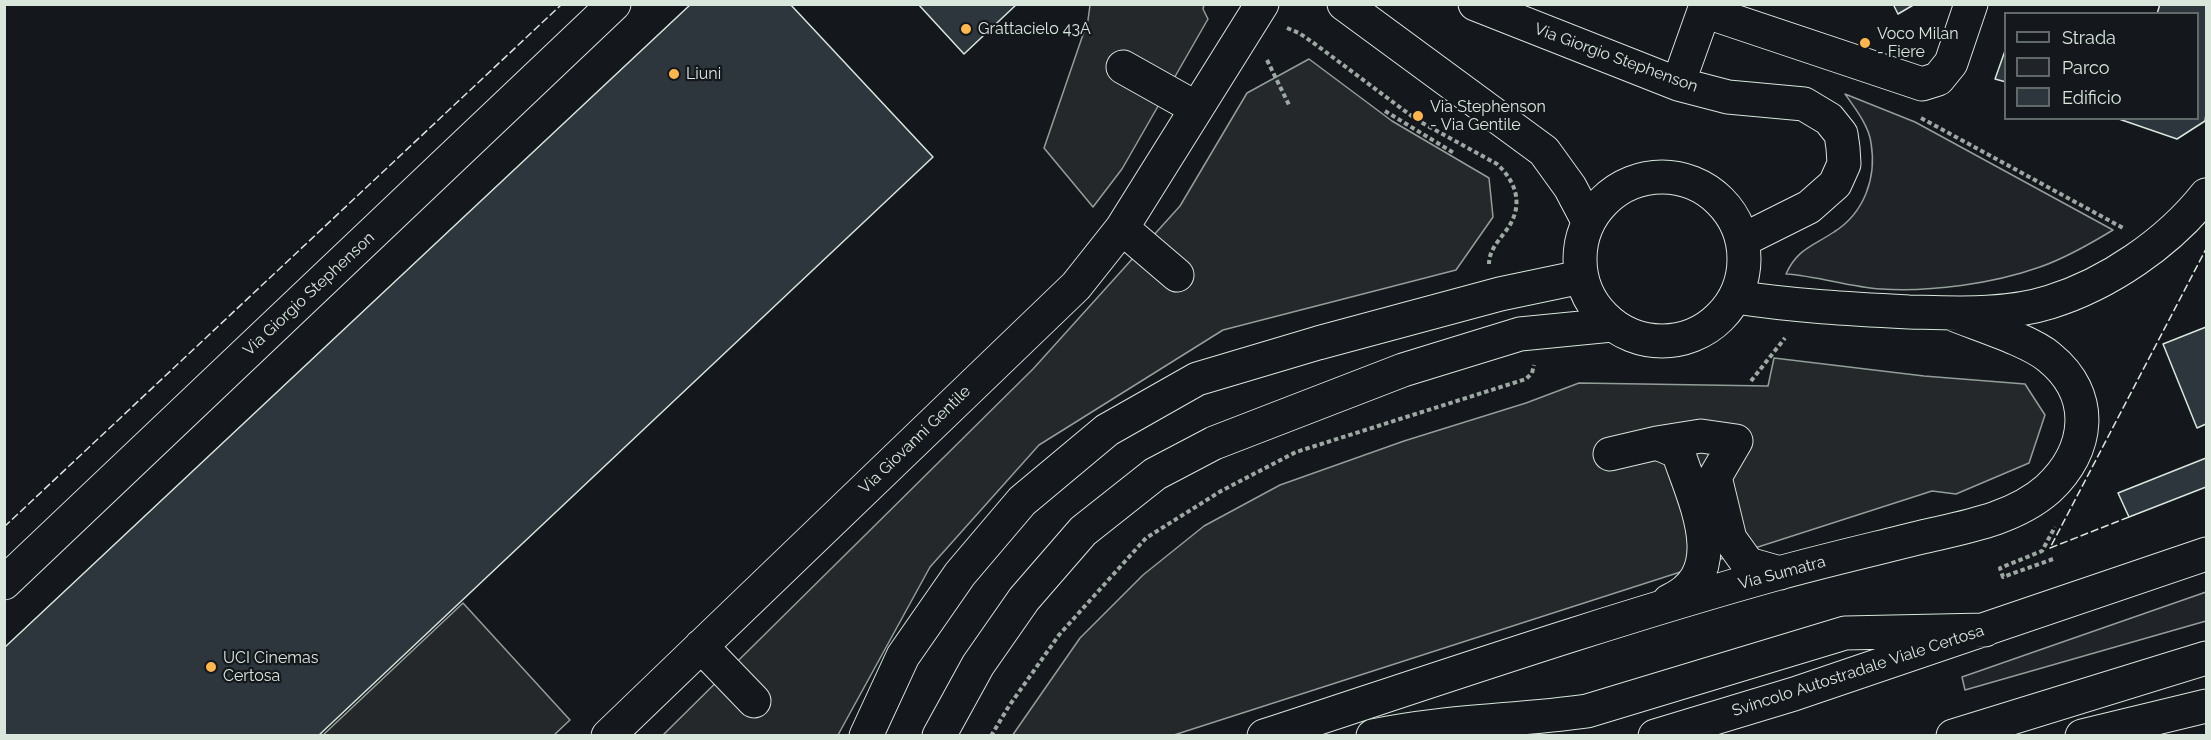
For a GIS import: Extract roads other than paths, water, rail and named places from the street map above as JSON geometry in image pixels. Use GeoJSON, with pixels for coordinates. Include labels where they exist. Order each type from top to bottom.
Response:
{"type":"FeatureCollection","features":[{"type":"Feature","properties":{"kind":"main road","name":"Via Giorgio Stephenson"},"geometry":{"type":"LineString","coordinates":[[4,583],[614,4]]}},
{"type":"Feature","properties":{"kind":"main road"},"geometry":{"type":"LineString","coordinates":[[1344,4],[1544,151],[1570,187],[1588,221]]}},
{"type":"Feature","properties":{"kind":"main road","name":"Via Giorgio Stephenson"},"geometry":{"type":"LineString","coordinates":[[1475,4],[1678,84],[1728,97],[1804,104],[1829,120],[1841,134],[1844,164],[1835,184],[1809,207],[1743,240]]}},
{"type":"Feature","properties":{"kind":"main road"},"geometry":{"type":"LineString","coordinates":[[1678,84],[1704,11],[1922,84],[1938,79],[1951,63],[1971,4]]}},
{"type":"Feature","properties":{"kind":"main road","name":"Via Giovanni Gentile"},"geometry":{"type":"LineString","coordinates":[[608,735],[1076,286],[1122,228],[1196,108],[1271,16]]}},
{"type":"Feature","properties":{"kind":"main road"},"geometry":{"type":"LineString","coordinates":[[1123,67],[1196,108]]}},
{"type":"Feature","properties":{"kind":"main road"},"geometry":{"type":"LineString","coordinates":[[1658,176],[1686,179],[1712,192],[1732,213],[1743,240],[1744,269],[1736,297],[1718,320],[1694,335],[1665,342],[1637,338],[1612,325],[1592,304],[1581,277],[1579,249],[1588,221],[1605,198],[1630,182],[1658,176]]}},
{"type":"Feature","properties":{"kind":"main road"},"geometry":{"type":"LineString","coordinates":[[1736,297],[1824,308],[1950,313],[2005,310],[2049,302],[2097,282],[2150,251],[2188,218],[2206,195]]}},
{"type":"Feature","properties":{"kind":"main road"},"geometry":{"type":"LineString","coordinates":[[1122,228],[1177,275]]}},
{"type":"Feature","properties":{"kind":"main road"},"geometry":{"type":"LineString","coordinates":[[866,735],[903,656],[960,574],[1022,501],[1107,430],[1197,379],[1318,343],[1500,294],[1581,277]]}},
{"type":"Feature","properties":{"kind":"main road","name":"Via Sumatra"},"geometry":{"type":"LineString","coordinates":[[1264,735],[1646,612],[1780,573],[1994,519],[2033,501],[2062,474],[2081,436],[2082,405],[2069,378],[2049,356],[2022,342],[1950,313]]}},
{"type":"Feature","properties":{"kind":"main road"},"geometry":{"type":"LineString","coordinates":[[939,735],[978,665],[1024,599],[1083,531],[1155,474],[1214,443],[1403,370],[1520,334],[1612,325]]}},
{"type":"Feature","properties":{"kind":"main road"},"geometry":{"type":"LineString","coordinates":[[1610,454],[1701,436],[1736,441],[1715,477],[1730,539],[1748,564],[1780,573]]}},
{"type":"Feature","properties":{"kind":"main road"},"geometry":{"type":"LineString","coordinates":[[1646,612],[1684,595],[1702,573],[1705,532],[1678,453],[1657,443]]}},
{"type":"Feature","properties":{"kind":"main road"},"geometry":{"type":"LineString","coordinates":[[2059,603],[2206,534]]}},
{"type":"Feature","properties":{"kind":"main road"},"geometry":{"type":"LineString","coordinates":[[2059,603],[2206,554]]}},
{"type":"Feature","properties":{"kind":"main road"},"geometry":{"type":"LineString","coordinates":[[2059,603],[2206,570]]}},
{"type":"Feature","properties":{"kind":"main road","name":"Svincolo Autostradale Viale Certosa"},"geometry":{"type":"LineString","coordinates":[[1655,735],[1794,694],[2059,603]]}},
{"type":"Feature","properties":{"kind":"main road"},"geometry":{"type":"LineString","coordinates":[[1373,735],[1402,729],[1545,717],[1587,711],[1845,633],[1985,630]]}},
{"type":"Feature","properties":{"kind":"main road"},"geometry":{"type":"LineString","coordinates":[[701,646],[754,701]]}},
{"type":"Feature","properties":{"kind":"main road"},"geometry":{"type":"LineString","coordinates":[[1953,735],[2206,658]]}},
{"type":"Feature","properties":{"kind":"main road"},"geometry":{"type":"LineString","coordinates":[[2082,735],[2206,706]]}},
{"type":"Feature","properties":{"kind":"place","name":"Grattacielo 43A"},"geometry":{"type":"Point","coordinates":[966,29]}},
{"type":"Feature","properties":{"kind":"place","name":"Voco Milan - Fiere"},"geometry":{"type":"Point","coordinates":[1865,43]}},
{"type":"Feature","properties":{"kind":"place","name":"Liuni"},"geometry":{"type":"Point","coordinates":[674,74]}},
{"type":"Feature","properties":{"kind":"place","name":"Via Stephenson - Via Gentile"},"geometry":{"type":"Point","coordinates":[1418,116]}},
{"type":"Feature","properties":{"kind":"place","name":"UCI Cinemas Certosa"},"geometry":{"type":"Point","coordinates":[211,667]}}]}
